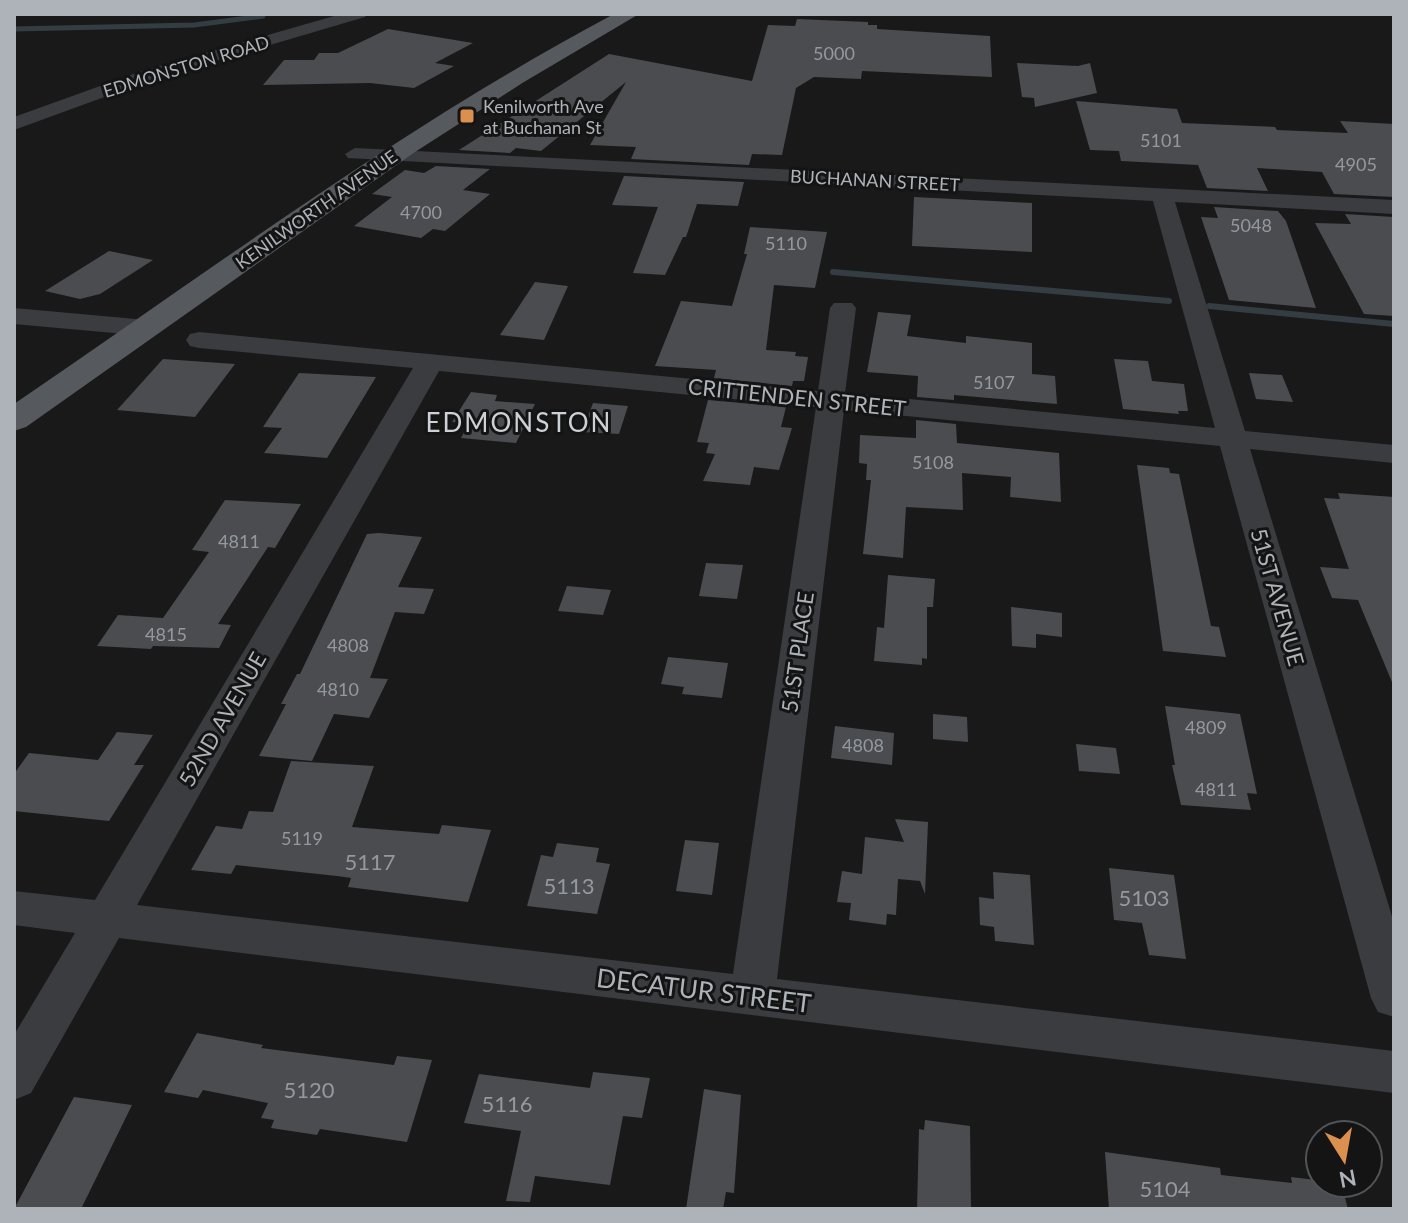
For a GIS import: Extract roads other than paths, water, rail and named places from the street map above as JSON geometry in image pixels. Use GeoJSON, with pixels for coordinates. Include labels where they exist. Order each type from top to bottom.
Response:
{"type":"FeatureCollection","features":[{"type":"Feature","properties":{"kind":"main road","name":"KENILWORTH AVENUE"},"geometry":{"type":"LineString","coordinates":[[208,253],[355,154],[482,75],[596,14]]}},
{"type":"Feature","properties":{"kind":"main road","name":"KENILWORTH AVENUE"},"geometry":{"type":"LineString","coordinates":[[14,420],[392,156],[494,89],[629,14]]}},
{"type":"Feature","properties":{"kind":"main road"},"geometry":{"type":"LineString","coordinates":[[66,350],[136,301]]}},
{"type":"Feature","properties":{"kind":"street","name":"EDMONSTON ROAD"},"geometry":{"type":"LineString","coordinates":[[14,124],[145,76],[359,14]]}},
{"type":"Feature","properties":{"kind":"street","name":"BUCHANAN STREET"},"geometry":{"type":"LineString","coordinates":[[355,154],[1394,207]]}},
{"type":"Feature","properties":{"kind":"street","name":"51ST AVENUE"},"geometry":{"type":"LineString","coordinates":[[1162,195],[1394,998]]}},
{"type":"Feature","properties":{"kind":"street","name":"51ST PLACE"},"geometry":{"type":"LineString","coordinates":[[752,996],[843,308]]}},
{"type":"Feature","properties":{"kind":"street"},"geometry":{"type":"LineString","coordinates":[[14,316],[147,328]]}},
{"type":"Feature","properties":{"kind":"street","name":"CRITTENDEN STREET"},"geometry":{"type":"LineString","coordinates":[[199,340],[1394,454]]}},
{"type":"Feature","properties":{"kind":"street","name":"52ND AVENUE"},"geometry":{"type":"LineString","coordinates":[[14,1078],[431,361]]}},
{"type":"Feature","properties":{"kind":"street","name":"DECATUR STREET"},"geometry":{"type":"LineString","coordinates":[[14,908],[1394,1072]]}},
{"type":"Feature","properties":{"kind":"waterway"},"geometry":{"type":"LineString","coordinates":[[14,29],[194,25],[263,16]]}},
{"type":"Feature","properties":{"kind":"waterway"},"geometry":{"type":"LineString","coordinates":[[833,272],[1169,301]]}},
{"type":"Feature","properties":{"kind":"waterway"},"geometry":{"type":"LineString","coordinates":[[1209,306],[1394,324]]}},
{"type":"Feature","properties":{"kind":"place","name":"Kenilworth Ave at Buchanan St"},"geometry":{"type":"Point","coordinates":[467,116]}},
{"type":"Feature","properties":{"kind":"district","name":"EDMONSTON"},"geometry":{"type":"Point","coordinates":[519,422]}}]}
